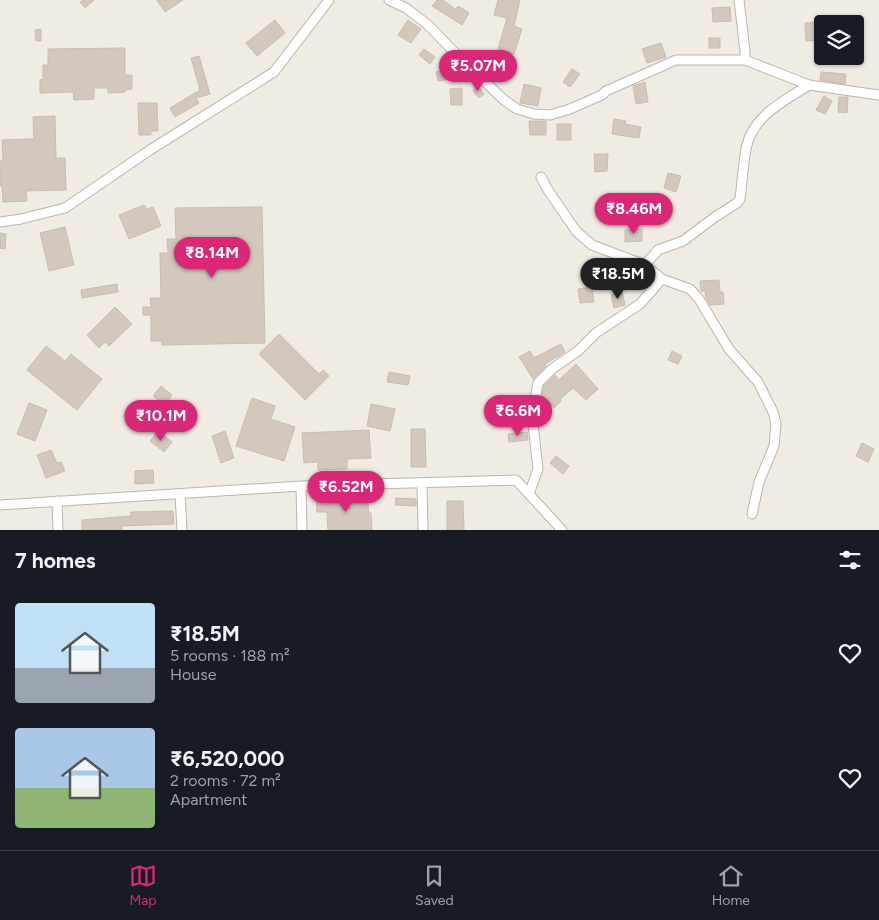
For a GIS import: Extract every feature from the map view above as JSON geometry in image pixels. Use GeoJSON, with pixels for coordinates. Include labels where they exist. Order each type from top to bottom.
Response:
{"type":"FeatureCollection","features":[{"type":"Feature","properties":{"kind":"street"},"geometry":{"type":"LineString","coordinates":[[0,222],[65,208],[150,150],[274,72],[329,0]]}},
{"type":"Feature","properties":{"kind":"street"},"geometry":{"type":"LineString","coordinates":[[389,0],[406,8],[427,24],[504,100],[517,109],[534,114],[550,114],[570,110],[602,95],[606,91],[676,60],[745,60],[809,85],[879,95]]}},
{"type":"Feature","properties":{"kind":"street"},"geometry":{"type":"LineString","coordinates":[[739,0],[746,51],[745,60]]}},
{"type":"Feature","properties":{"kind":"street"},"geometry":{"type":"LineString","coordinates":[[645,265],[658,250],[683,242],[715,217],[738,203],[746,147],[756,125],[769,111],[809,85]]}},
{"type":"Feature","properties":{"kind":"street"},"geometry":{"type":"LineString","coordinates":[[541,177],[576,231],[592,245],[645,265],[662,279],[690,289],[699,299],[729,349],[758,382],[773,412],[776,423],[774,446],[759,482],[752,514]]}},
{"type":"Feature","properties":{"kind":"street"},"geometry":{"type":"LineString","coordinates":[[529,494],[538,469],[532,415],[538,383],[578,351],[596,332],[640,304],[662,279]]}},
{"type":"Feature","properties":{"kind":"street"},"geometry":{"type":"LineString","coordinates":[[0,504],[301,486],[516,480],[562,530]]}},
{"type":"Feature","properties":{"kind":"street"},"geometry":{"type":"LineString","coordinates":[[422,483],[423,530]]}},
{"type":"Feature","properties":{"kind":"street"},"geometry":{"type":"LineString","coordinates":[[301,486],[302,530]]}},
{"type":"Feature","properties":{"kind":"street"},"geometry":{"type":"LineString","coordinates":[[180,494],[182,530]]}},
{"type":"Feature","properties":{"kind":"street"},"geometry":{"type":"LineString","coordinates":[[57,501],[58,530]]}},
{"type":"Feature","properties":{"kind":"building"},"geometry":{"type":"Polygon","coordinates":[[[83,0],[94,0],[85,8],[80,2],[83,0]]]}},
{"type":"Feature","properties":{"kind":"building"},"geometry":{"type":"Polygon","coordinates":[[[157,0],[183,0],[165,12],[157,0]]]}},
{"type":"Feature","properties":{"kind":"building"},"geometry":{"type":"Polygon","coordinates":[[[437,0],[443,0],[455,9],[458,6],[469,13],[462,25],[432,6],[437,0]]]}},
{"type":"Feature","properties":{"kind":"building"},"geometry":{"type":"Polygon","coordinates":[[[498,0],[520,0],[514,26],[522,29],[514,54],[498,49],[507,18],[494,15],[498,0]]]}},
{"type":"Feature","properties":{"kind":"building"},"geometry":{"type":"Polygon","coordinates":[[[730,7],[731,21],[713,22],[712,8],[730,7]]]}},
{"type":"Feature","properties":{"kind":"building"},"geometry":{"type":"Polygon","coordinates":[[[275,20],[285,33],[257,56],[246,43],[275,20]]]}},
{"type":"Feature","properties":{"kind":"building"},"geometry":{"type":"Polygon","coordinates":[[[408,20],[421,29],[411,43],[398,35],[408,20]]]}},
{"type":"Feature","properties":{"kind":"building"},"geometry":{"type":"Polygon","coordinates":[[[814,22],[814,40],[806,41],[805,23],[814,22]]]}},
{"type":"Feature","properties":{"kind":"building"},"geometry":{"type":"Polygon","coordinates":[[[41,29],[41,41],[36,41],[35,30],[41,29]]]}},
{"type":"Feature","properties":{"kind":"building"},"geometry":{"type":"Polygon","coordinates":[[[709,38],[720,38],[720,48],[709,48],[709,38]]]}},
{"type":"Feature","properties":{"kind":"building"},"geometry":{"type":"Polygon","coordinates":[[[661,43],[666,57],[647,63],[642,49],[661,43]]]}},
{"type":"Feature","properties":{"kind":"building"},"geometry":{"type":"Polygon","coordinates":[[[125,48],[125,75],[132,75],[132,89],[125,90],[125,92],[108,93],[108,88],[94,88],[94,99],[74,100],[73,92],[40,93],[43,65],[48,65],[48,49],[125,48]]]}},
{"type":"Feature","properties":{"kind":"building"},"geometry":{"type":"Polygon","coordinates":[[[424,49],[435,57],[430,64],[419,55],[424,49]]]}},
{"type":"Feature","properties":{"kind":"building"},"geometry":{"type":"Polygon","coordinates":[[[199,56],[210,94],[196,98],[199,103],[175,117],[170,108],[200,90],[191,58],[199,56]]]}},
{"type":"Feature","properties":{"kind":"building"},"geometry":{"type":"Polygon","coordinates":[[[459,68],[461,77],[438,81],[436,72],[459,68]]]}},
{"type":"Feature","properties":{"kind":"building"},"geometry":{"type":"Polygon","coordinates":[[[572,69],[580,74],[570,87],[563,82],[572,69]]]}},
{"type":"Feature","properties":{"kind":"building"},"geometry":{"type":"Polygon","coordinates":[[[821,72],[846,74],[845,84],[820,80],[821,72]]]}},
{"type":"Feature","properties":{"kind":"building"},"geometry":{"type":"Polygon","coordinates":[[[645,82],[648,102],[636,104],[633,86],[645,82]]]}},
{"type":"Feature","properties":{"kind":"building"},"geometry":{"type":"Polygon","coordinates":[[[524,84],[541,88],[538,106],[520,103],[524,84]]]}},
{"type":"Feature","properties":{"kind":"building"},"geometry":{"type":"Polygon","coordinates":[[[478,86],[484,94],[479,98],[473,91],[478,86]]]}},
{"type":"Feature","properties":{"kind":"building"},"geometry":{"type":"Polygon","coordinates":[[[462,88],[462,105],[451,105],[450,89],[462,88]]]}},
{"type":"Feature","properties":{"kind":"building"},"geometry":{"type":"Polygon","coordinates":[[[824,96],[832,101],[825,114],[816,110],[824,96]]]}},
{"type":"Feature","properties":{"kind":"building"},"geometry":{"type":"Polygon","coordinates":[[[839,97],[848,97],[847,113],[838,112],[839,97]]]}},
{"type":"Feature","properties":{"kind":"building"},"geometry":{"type":"Polygon","coordinates":[[[138,103],[157,103],[158,131],[151,131],[151,135],[139,135],[138,103]]]}},
{"type":"Feature","properties":{"kind":"building"},"geometry":{"type":"Polygon","coordinates":[[[55,116],[56,158],[65,158],[66,190],[26,191],[27,201],[3,202],[2,186],[0,186],[0,161],[3,161],[2,140],[34,139],[33,117],[55,116]]]}},
{"type":"Feature","properties":{"kind":"building"},"geometry":{"type":"Polygon","coordinates":[[[614,119],[626,121],[625,124],[641,127],[639,138],[612,134],[614,119]]]}},
{"type":"Feature","properties":{"kind":"building"},"geometry":{"type":"Polygon","coordinates":[[[529,121],[546,121],[546,135],[530,135],[529,121]]]}},
{"type":"Feature","properties":{"kind":"building"},"geometry":{"type":"Polygon","coordinates":[[[557,124],[571,124],[571,140],[557,140],[557,124]]]}},
{"type":"Feature","properties":{"kind":"building"},"geometry":{"type":"Polygon","coordinates":[[[594,154],[608,154],[607,171],[595,172],[594,154]]]}},
{"type":"Feature","properties":{"kind":"building"},"geometry":{"type":"Polygon","coordinates":[[[668,173],[681,176],[676,192],[664,188],[668,173]]]}},
{"type":"Feature","properties":{"kind":"building"},"geometry":{"type":"Polygon","coordinates":[[[144,205],[147,209],[153,207],[161,226],[129,239],[119,215],[144,205]]]}},
{"type":"Feature","properties":{"kind":"building"},"geometry":{"type":"Polygon","coordinates":[[[262,207],[265,343],[162,345],[162,341],[151,341],[151,315],[143,315],[143,307],[151,307],[150,298],[161,298],[160,253],[168,253],[167,239],[176,239],[175,208],[262,207]]]}},
{"type":"Feature","properties":{"kind":"building"},"geometry":{"type":"Polygon","coordinates":[[[65,227],[74,265],[49,271],[40,233],[65,227]]]}},
{"type":"Feature","properties":{"kind":"building"},"geometry":{"type":"Polygon","coordinates":[[[642,229],[642,241],[625,242],[625,230],[642,229]]]}},
{"type":"Feature","properties":{"kind":"building"},"geometry":{"type":"Polygon","coordinates":[[[0,233],[6,234],[5,249],[0,248],[0,233]]]}},
{"type":"Feature","properties":{"kind":"building"},"geometry":{"type":"Polygon","coordinates":[[[719,280],[724,304],[710,305],[705,291],[701,291],[700,281],[719,280]]]}},
{"type":"Feature","properties":{"kind":"building"},"geometry":{"type":"Polygon","coordinates":[[[117,284],[118,292],[82,298],[81,290],[117,284]]]}},
{"type":"Feature","properties":{"kind":"building"},"geometry":{"type":"Polygon","coordinates":[[[592,287],[594,302],[580,303],[578,289],[592,287]]]}},
{"type":"Feature","properties":{"kind":"building"},"geometry":{"type":"Polygon","coordinates":[[[622,292],[625,305],[614,308],[611,295],[622,292]]]}},
{"type":"Feature","properties":{"kind":"building"},"geometry":{"type":"Polygon","coordinates":[[[115,307],[132,324],[109,346],[105,342],[99,348],[87,335],[115,307]]]}},
{"type":"Feature","properties":{"kind":"building"},"geometry":{"type":"Polygon","coordinates":[[[279,334],[319,374],[323,370],[329,376],[305,400],[260,355],[279,334]]]}},
{"type":"Feature","properties":{"kind":"building"},"geometry":{"type":"Polygon","coordinates":[[[561,344],[565,352],[545,364],[546,366],[533,379],[519,357],[530,351],[534,358],[561,344]]]}},
{"type":"Feature","properties":{"kind":"building"},"geometry":{"type":"Polygon","coordinates":[[[46,346],[65,361],[71,354],[102,379],[77,410],[27,370],[46,346]]]}},
{"type":"Feature","properties":{"kind":"building"},"geometry":{"type":"Polygon","coordinates":[[[672,351],[682,356],[678,364],[668,360],[672,351]]]}},
{"type":"Feature","properties":{"kind":"building"},"geometry":{"type":"Polygon","coordinates":[[[576,364],[598,389],[586,400],[573,388],[560,399],[561,401],[554,408],[542,395],[544,386],[555,375],[559,380],[576,364]]]}},
{"type":"Feature","properties":{"kind":"building"},"geometry":{"type":"Polygon","coordinates":[[[389,372],[410,376],[408,385],[387,382],[389,372]]]}},
{"type":"Feature","properties":{"kind":"building"},"geometry":{"type":"Polygon","coordinates":[[[161,386],[172,395],[165,405],[153,396],[161,386]]]}},
{"type":"Feature","properties":{"kind":"building"},"geometry":{"type":"Polygon","coordinates":[[[252,398],[275,406],[271,419],[295,427],[284,461],[236,446],[252,398]]]}},
{"type":"Feature","properties":{"kind":"building"},"geometry":{"type":"Polygon","coordinates":[[[29,403],[47,410],[35,441],[17,434],[29,403]]]}},
{"type":"Feature","properties":{"kind":"building"},"geometry":{"type":"Polygon","coordinates":[[[371,404],[395,409],[390,431],[367,426],[371,404]]]}},
{"type":"Feature","properties":{"kind":"building"},"geometry":{"type":"Polygon","coordinates":[[[411,429],[425,429],[426,467],[411,467],[411,429]]]}},
{"type":"Feature","properties":{"kind":"building"},"geometry":{"type":"Polygon","coordinates":[[[369,430],[371,458],[347,459],[347,469],[318,470],[318,462],[304,463],[302,433],[369,430]]]}},
{"type":"Feature","properties":{"kind":"building"},"geometry":{"type":"Polygon","coordinates":[[[158,431],[172,442],[164,452],[150,441],[158,431]]]}},
{"type":"Feature","properties":{"kind":"building"},"geometry":{"type":"Polygon","coordinates":[[[225,431],[234,458],[221,463],[212,436],[225,431]]]}},
{"type":"Feature","properties":{"kind":"building"},"geometry":{"type":"Polygon","coordinates":[[[527,432],[528,440],[509,442],[508,434],[527,432]]]}},
{"type":"Feature","properties":{"kind":"building"},"geometry":{"type":"Polygon","coordinates":[[[862,443],[874,449],[868,462],[856,456],[862,443]]]}},
{"type":"Feature","properties":{"kind":"building"},"geometry":{"type":"Polygon","coordinates":[[[51,450],[57,463],[61,462],[65,471],[46,478],[37,455],[51,450]]]}},
{"type":"Feature","properties":{"kind":"building"},"geometry":{"type":"Polygon","coordinates":[[[556,456],[569,466],[563,474],[550,463],[556,456]]]}},
{"type":"Feature","properties":{"kind":"building"},"geometry":{"type":"Polygon","coordinates":[[[153,470],[154,483],[135,484],[135,471],[153,470]]]}},
{"type":"Feature","properties":{"kind":"building"},"geometry":{"type":"Polygon","coordinates":[[[367,496],[372,530],[328,530],[327,512],[317,512],[316,499],[367,496]]]}},
{"type":"Feature","properties":{"kind":"building"},"geometry":{"type":"Polygon","coordinates":[[[396,498],[416,499],[416,506],[395,505],[396,498]]]}},
{"type":"Feature","properties":{"kind":"building"},"geometry":{"type":"Polygon","coordinates":[[[447,501],[463,501],[464,530],[447,530],[447,501]]]}},
{"type":"Feature","properties":{"kind":"building"},"geometry":{"type":"Polygon","coordinates":[[[173,511],[174,524],[122,526],[122,530],[82,530],[82,520],[131,516],[131,512],[173,511]]]}}]}
